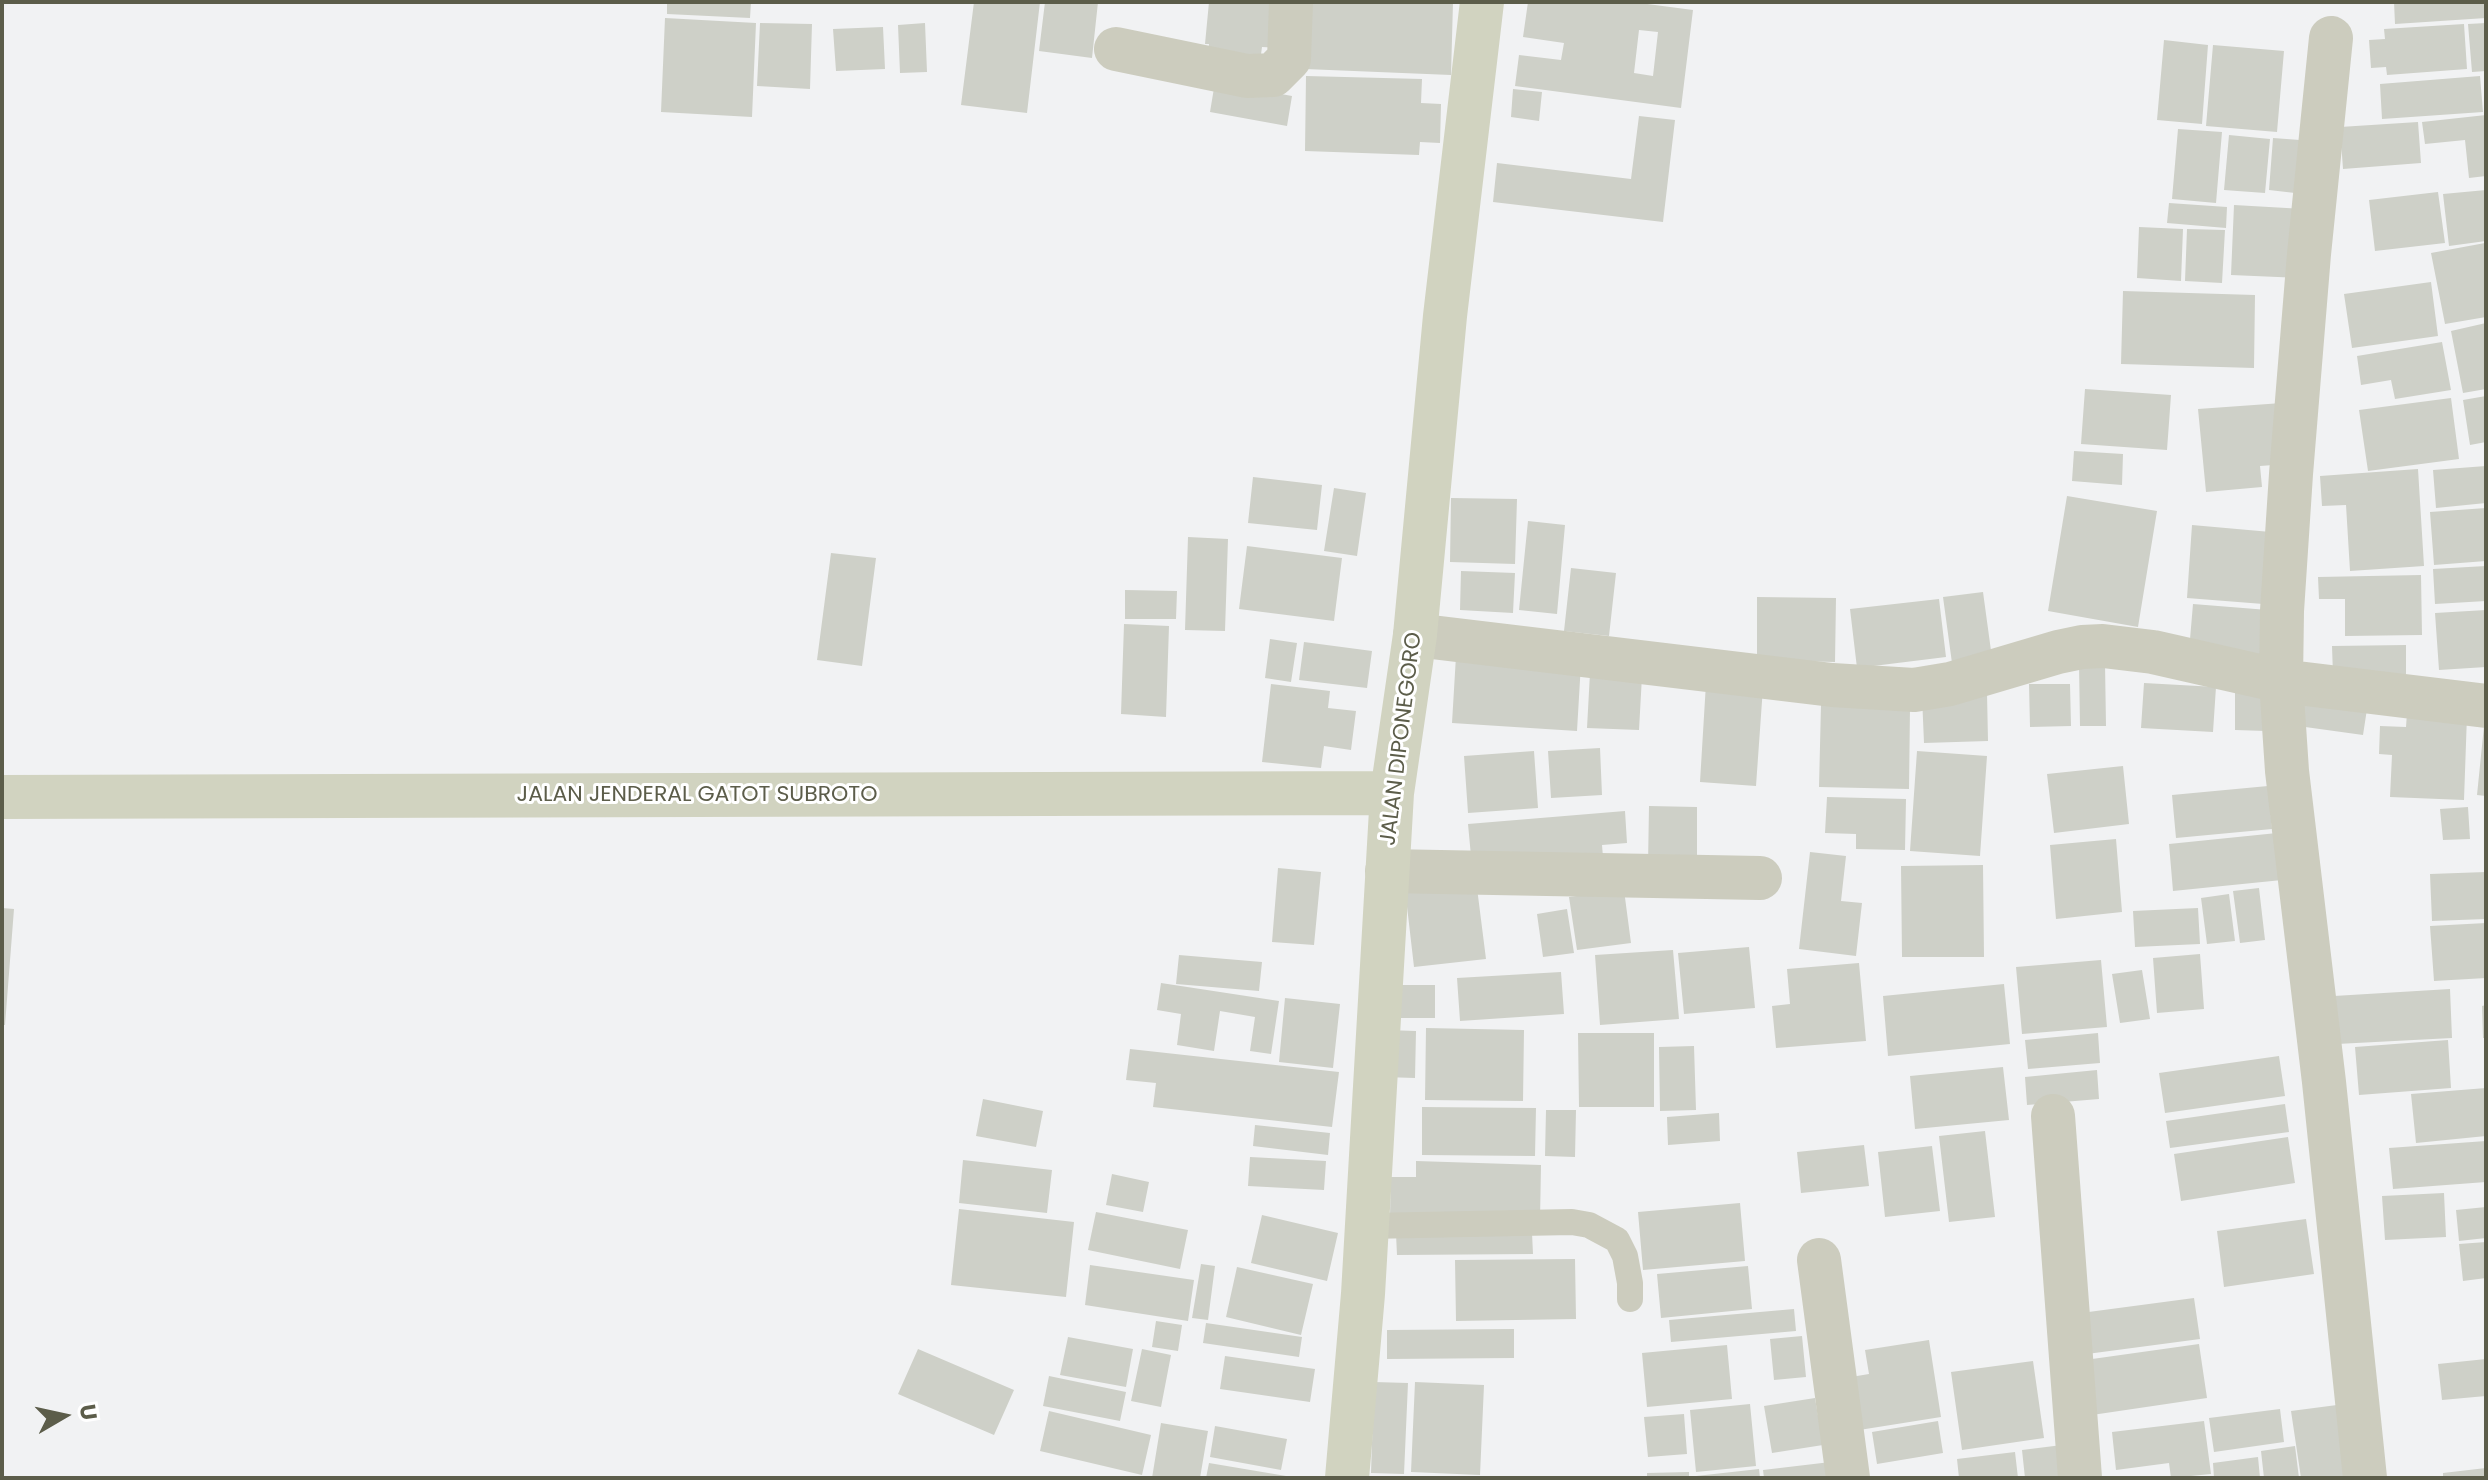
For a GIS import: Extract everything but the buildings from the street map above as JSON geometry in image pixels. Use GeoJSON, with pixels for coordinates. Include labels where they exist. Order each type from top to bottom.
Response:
{"type":"FeatureCollection","features":[{"type":"Feature","properties":{"kind":"main road","name":"JALAN DIPONEGORO"},"geometry":{"type":"LineString","coordinates":[[1347,1478],[1363,1294],[1392,793],[1415,635],[1445,316],[1482,2]]}},
{"type":"Feature","properties":{"kind":"main road","name":"JALAN JENDERAL GATOT SUBROTO"},"geometry":{"type":"LineString","coordinates":[[2,797],[1392,793]]}},
{"type":"Feature","properties":{"kind":"street"},"geometry":{"type":"LineString","coordinates":[[1116,49],[1247,76],[1273,75],[1289,59],[1291,2]]}},
{"type":"Feature","properties":{"kind":"street"},"geometry":{"type":"LineString","coordinates":[[2331,38],[2291,474],[2281,681],[2287,771],[2324,1082],[2365,1478]]}},
{"type":"Feature","properties":{"kind":"street"},"geometry":{"type":"LineString","coordinates":[[1415,635],[1832,685],[1914,690],[1941,686],[2058,652],[2103,646],[2153,652],[2281,681],[2486,706]]}},
{"type":"Feature","properties":{"kind":"street"},"geometry":{"type":"LineString","coordinates":[[1387,871],[1760,878]]}},
{"type":"Feature","properties":{"kind":"street"},"geometry":{"type":"LineString","coordinates":[[2053,1116],[2080,1478]]}},
{"type":"Feature","properties":{"kind":"street"},"geometry":{"type":"LineString","coordinates":[[1819,1260],[1848,1478]]}},
{"type":"Feature","properties":{"kind":"lane"},"geometry":{"type":"LineString","coordinates":[[1367,1226],[1572,1222],[1589,1225],[1617,1240],[1625,1256],[1630,1299]]}}]}
